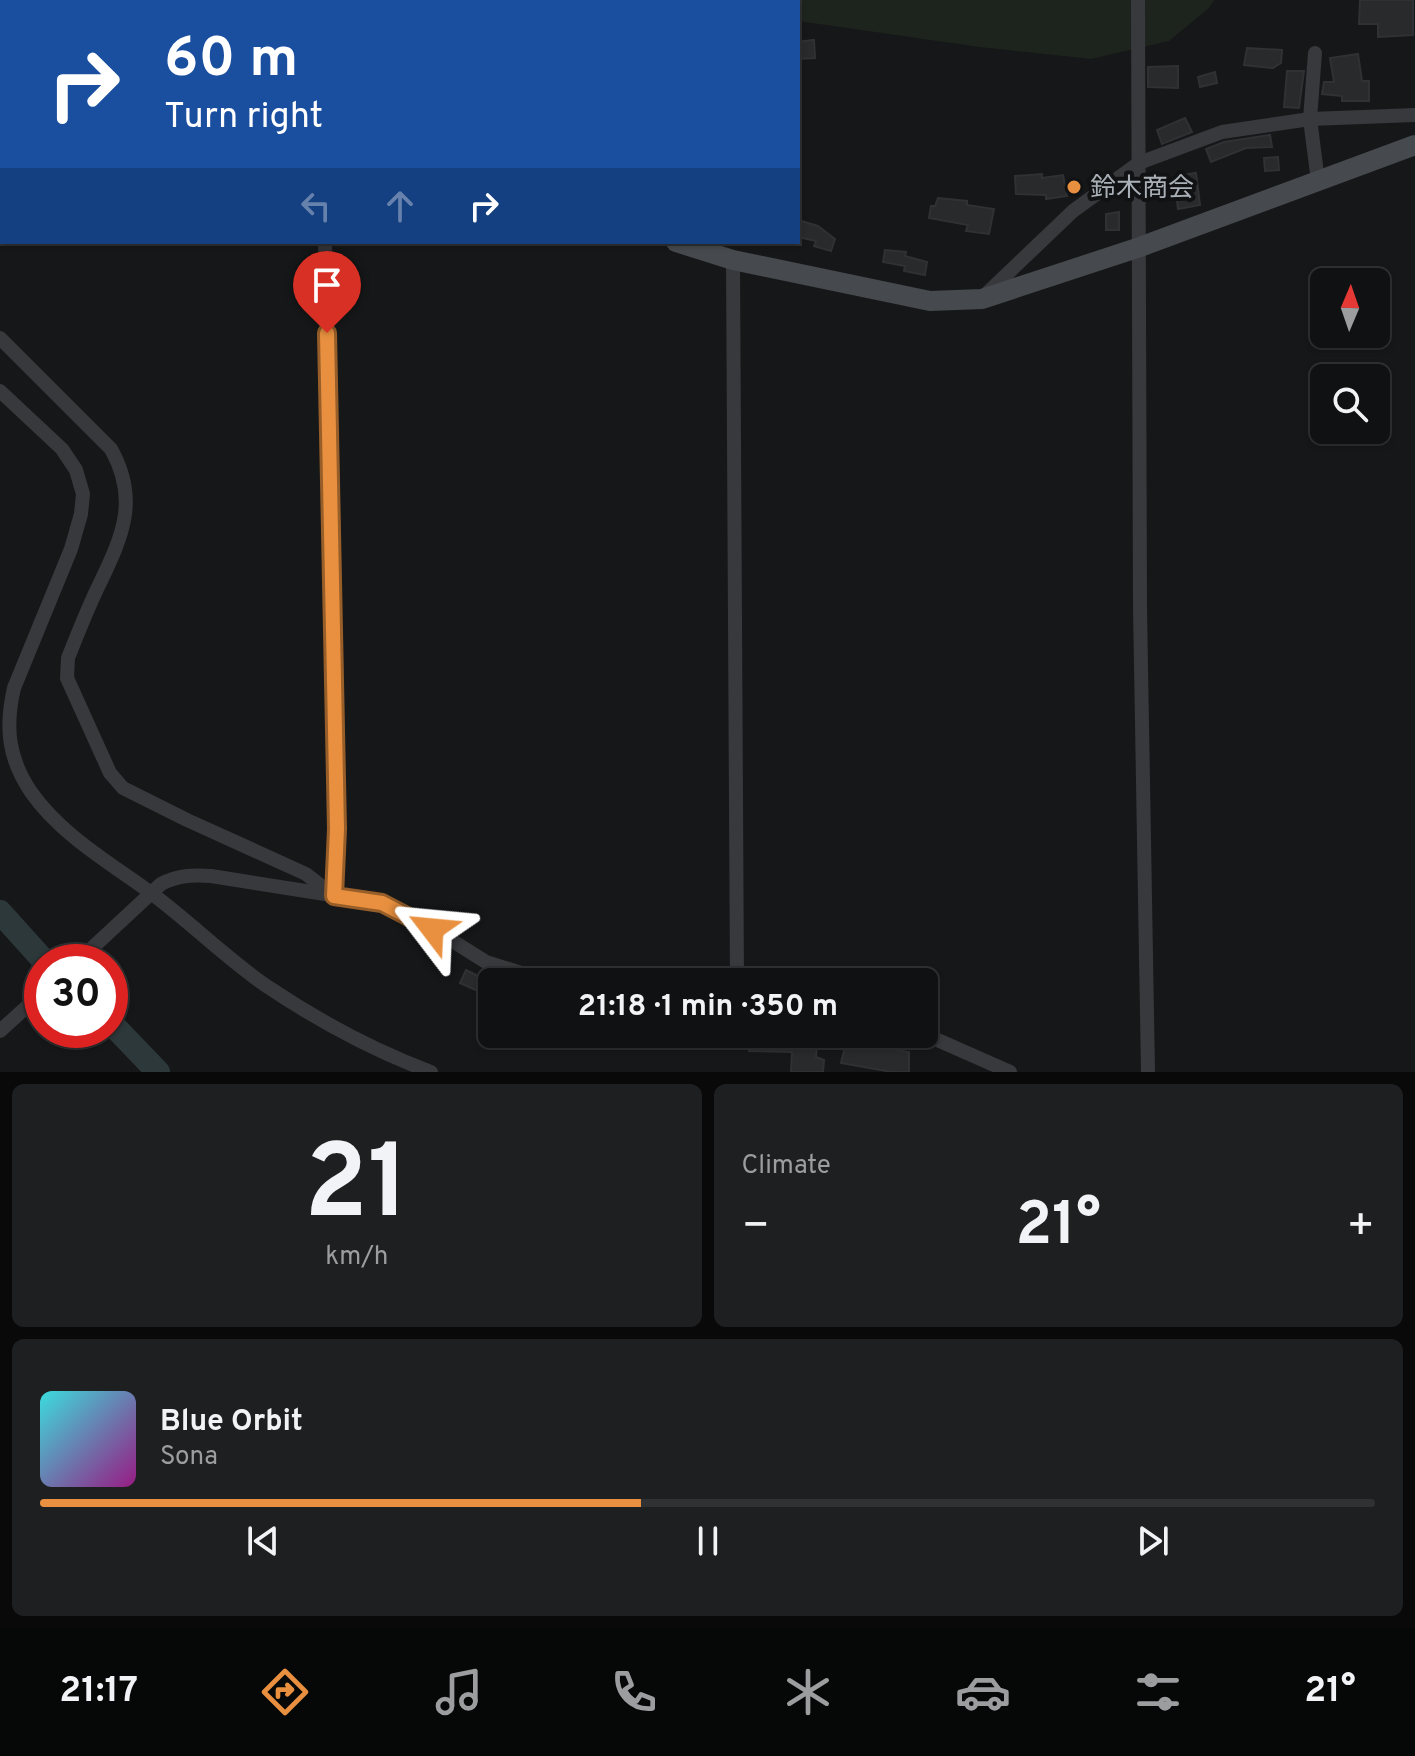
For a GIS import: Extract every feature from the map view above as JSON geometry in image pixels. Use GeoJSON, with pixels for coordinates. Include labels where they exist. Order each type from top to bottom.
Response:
{"type":"FeatureCollection","features":[{"type":"Feature","properties":{"kind":"street"},"geometry":{"type":"LineString","coordinates":[[1138,0],[1140,608],[1148,1072]]}},
{"type":"Feature","properties":{"kind":"street"},"geometry":{"type":"LineString","coordinates":[[1315,53],[1310,119],[1318,181]]}},
{"type":"Feature","properties":{"kind":"street"},"geometry":{"type":"LineString","coordinates":[[982,299],[1073,211],[1139,163],[1222,132],[1310,119],[1415,115]]}},
{"type":"Feature","properties":{"kind":"street"},"geometry":{"type":"LineString","coordinates":[[682,244],[733,260],[930,301],[982,299],[1140,247],[1415,145]]}},
{"type":"Feature","properties":{"kind":"street"},"geometry":{"type":"LineString","coordinates":[[325,244],[335,740],[334,896]]}},
{"type":"Feature","properties":{"kind":"street"},"geometry":{"type":"LineString","coordinates":[[733,260],[737,968]]}},
{"type":"Feature","properties":{"kind":"street"},"geometry":{"type":"LineString","coordinates":[[0,338],[111,449],[123,469],[127,490],[126,522],[68,658],[67,678],[110,773],[123,788],[306,874],[334,896]]}},
{"type":"Feature","properties":{"kind":"street"},"geometry":{"type":"LineString","coordinates":[[0,391],[62,449],[76,470],[83,494],[71,549],[14,688],[9,712],[8,735],[14,758],[31,792],[67,830],[263,984],[338,1031],[431,1072]]}},
{"type":"Feature","properties":{"kind":"street"},"geometry":{"type":"LineString","coordinates":[[97,944],[151,893],[172,878],[211,876],[382,903],[416,918],[486,962],[505,968]]}},
{"type":"Feature","properties":{"kind":"street"},"geometry":{"type":"LineString","coordinates":[[0,1031],[24,1009]]}},
{"type":"Feature","properties":{"kind":"street"},"geometry":{"type":"LineString","coordinates":[[938,1040],[1010,1072]]}},
{"type":"Feature","properties":{"kind":"shaded area"},"geometry":{"type":"Polygon","coordinates":[[[800,0],[1214,0],[1209,8],[1169,41],[1091,59],[979,47],[800,21],[800,0]]]}},
{"type":"Feature","properties":{"kind":"building"},"geometry":{"type":"Polygon","coordinates":[[[1360,0],[1413,0],[1413,35],[1378,37],[1378,24],[1359,24],[1360,0]]]}},
{"type":"Feature","properties":{"kind":"building"},"geometry":{"type":"Polygon","coordinates":[[[814,40],[815,58],[800,59],[800,42],[814,40]]]}},
{"type":"Feature","properties":{"kind":"building"},"geometry":{"type":"Polygon","coordinates":[[[1247,48],[1282,50],[1281,63],[1273,68],[1244,65],[1247,48]]]}},
{"type":"Feature","properties":{"kind":"building"},"geometry":{"type":"Polygon","coordinates":[[[1358,54],[1362,81],[1369,81],[1369,101],[1342,101],[1342,96],[1322,94],[1324,82],[1334,82],[1330,58],[1358,54]]]}},
{"type":"Feature","properties":{"kind":"building"},"geometry":{"type":"Polygon","coordinates":[[[1178,66],[1178,88],[1148,87],[1148,67],[1178,66]]]}},
{"type":"Feature","properties":{"kind":"building"},"geometry":{"type":"Polygon","coordinates":[[[1287,71],[1304,71],[1299,108],[1284,107],[1287,71]]]}},
{"type":"Feature","properties":{"kind":"building"},"geometry":{"type":"Polygon","coordinates":[[[1215,72],[1217,83],[1200,87],[1198,77],[1215,72]]]}},
{"type":"Feature","properties":{"kind":"building"},"geometry":{"type":"Polygon","coordinates":[[[1185,118],[1192,132],[1162,144],[1157,130],[1185,118]]]}},
{"type":"Feature","properties":{"kind":"building"},"geometry":{"type":"Polygon","coordinates":[[[1270,135],[1272,147],[1246,148],[1211,162],[1206,149],[1224,142],[1270,135]]]}},
{"type":"Feature","properties":{"kind":"building"},"geometry":{"type":"Polygon","coordinates":[[[1278,157],[1279,170],[1265,171],[1264,158],[1278,157]]]}},
{"type":"Feature","properties":{"kind":"building"},"geometry":{"type":"Polygon","coordinates":[[[1196,173],[1200,205],[1178,209],[1174,176],[1196,173]]]}},
{"type":"Feature","properties":{"kind":"building"},"geometry":{"type":"Polygon","coordinates":[[[1042,174],[1042,178],[1063,175],[1067,196],[1046,199],[1046,195],[1016,194],[1015,176],[1042,174]]]}},
{"type":"Feature","properties":{"kind":"building"},"geometry":{"type":"Polygon","coordinates":[[[938,198],[967,201],[967,205],[994,209],[989,234],[966,231],[968,225],[929,218],[931,206],[935,206],[938,198]]]}},
{"type":"Feature","properties":{"kind":"building"},"geometry":{"type":"Polygon","coordinates":[[[1119,212],[1119,230],[1106,230],[1106,214],[1119,212]]]}},
{"type":"Feature","properties":{"kind":"building"},"geometry":{"type":"Polygon","coordinates":[[[800,221],[818,226],[835,239],[831,251],[814,246],[816,241],[800,237],[800,221]]]}},
{"type":"Feature","properties":{"kind":"building"},"geometry":{"type":"Polygon","coordinates":[[[885,250],[906,252],[905,256],[927,262],[925,275],[904,271],[905,266],[883,262],[885,250]]]}},
{"type":"Feature","properties":{"kind":"building"},"geometry":{"type":"Polygon","coordinates":[[[466,970],[478,976],[478,991],[460,983],[466,970]]]}},
{"type":"Feature","properties":{"kind":"building"},"geometry":{"type":"Polygon","coordinates":[[[749,1048],[817,1048],[816,1057],[824,1060],[823,1072],[791,1072],[792,1052],[749,1051],[749,1048]]]}},
{"type":"Feature","properties":{"kind":"building"},"geometry":{"type":"Polygon","coordinates":[[[845,1048],[884,1048],[909,1052],[909,1072],[841,1063],[845,1048]]]}},
{"type":"Feature","properties":{"kind":"waterway"},"geometry":{"type":"LineString","coordinates":[[0,912],[29,944]]}},
{"type":"Feature","properties":{"kind":"waterway"},"geometry":{"type":"LineString","coordinates":[[128,1041],[158,1072]]}},
{"type":"Feature","properties":{"kind":"place","name":"鈴木商会"},"geometry":{"type":"Point","coordinates":[1074,187]}},
{"type":"Feature","properties":{"kind":"route"},"geometry":{"type":"LineString","coordinates":[[327,333],[337,829],[334,896],[382,903],[432,929]]}}]}
